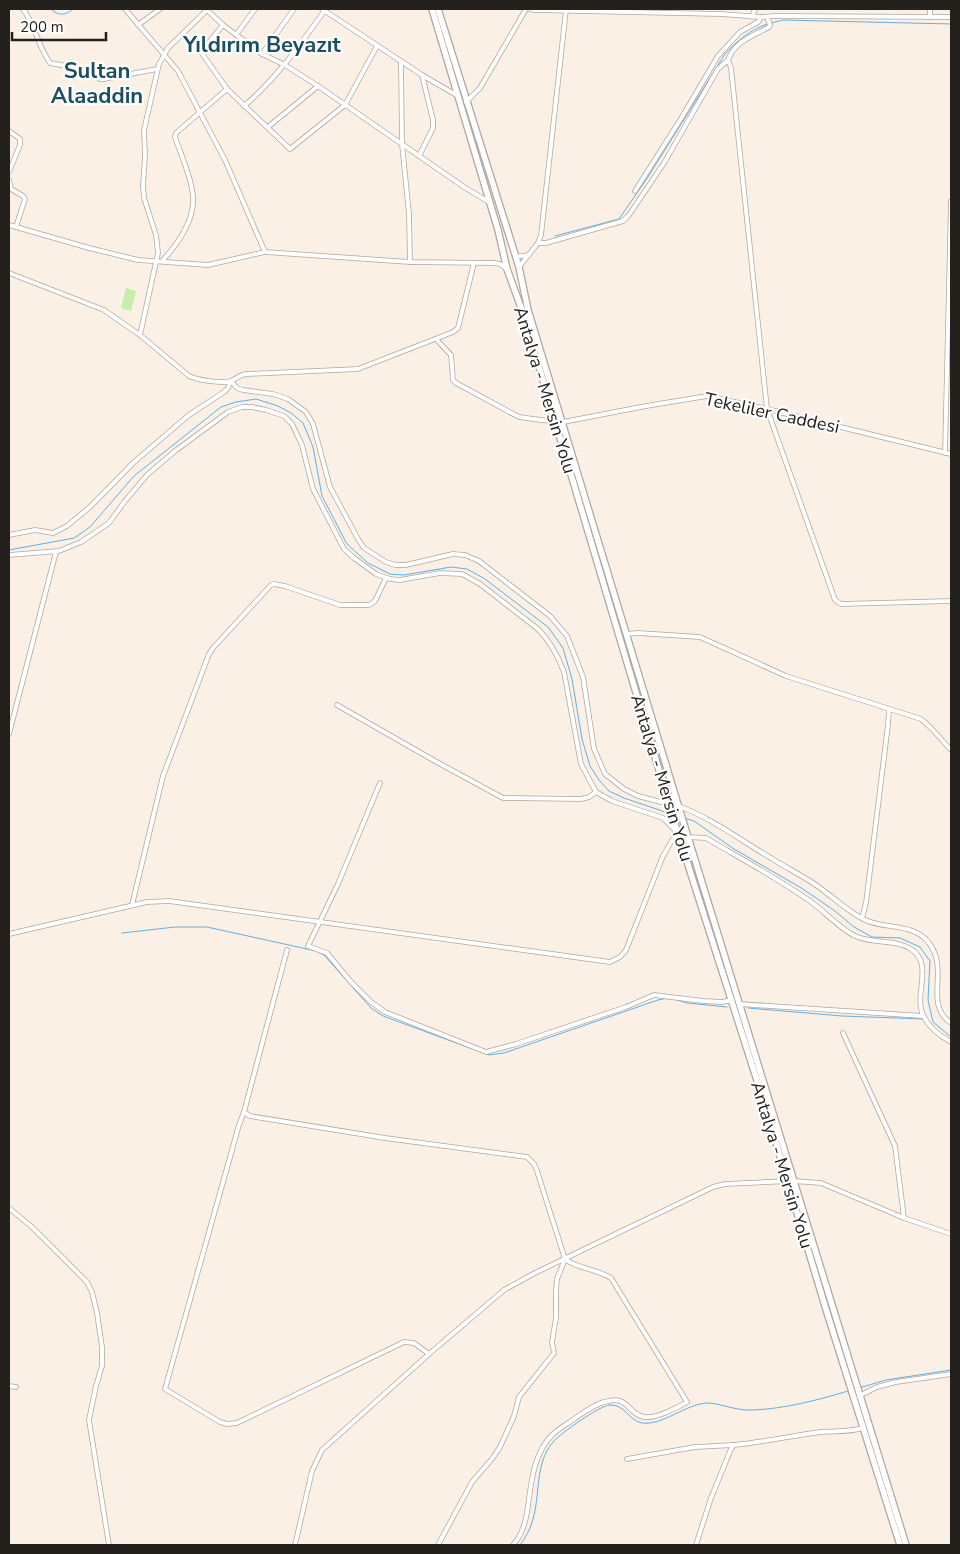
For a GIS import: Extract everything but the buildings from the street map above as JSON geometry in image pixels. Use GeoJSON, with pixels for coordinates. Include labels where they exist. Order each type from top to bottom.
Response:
{"type":"FeatureCollection","features":[{"type":"Feature","properties":{"kind":"highway","name":"Antalya - Mersin Yolu"},"geometry":{"type":"LineString","coordinates":[[432,9],[507,270],[559,422],[626,634],[852,1382],[906,1545]]}},
{"type":"Feature","properties":{"kind":"highway","name":"Antalya - Mersin Yolu"},"geometry":{"type":"LineString","coordinates":[[438,9],[519,267],[528,310],[559,422],[668,801],[791,1181]]}},
{"type":"Feature","properties":{"kind":"highway"},"geometry":{"type":"LineString","coordinates":[[504,259],[510,256],[515,257]]}},
{"type":"Feature","properties":{"kind":"highway"},"geometry":{"type":"LineString","coordinates":[[507,270],[519,267]]}},
{"type":"Feature","properties":{"kind":"highway","name":"Antalya - Mersin Yolu"},"geometry":{"type":"LineString","coordinates":[[857,1395],[863,1428],[900,1545]]}},
{"type":"Feature","properties":{"kind":"street"},"geometry":{"type":"LineString","coordinates":[[23,9],[34,26],[39,42],[50,63],[88,70],[100,79],[158,69]]}},
{"type":"Feature","properties":{"kind":"street"},"geometry":{"type":"LineString","coordinates":[[126,9],[178,71],[232,175],[261,247],[265,252]]}},
{"type":"Feature","properties":{"kind":"street"},"geometry":{"type":"LineString","coordinates":[[138,25],[160,9]]}},
{"type":"Feature","properties":{"kind":"street"},"geometry":{"type":"LineString","coordinates":[[140,335],[159,260],[158,243],[144,198],[144,130],[158,69],[164,54],[207,9],[222,25],[262,54],[285,65],[318,86],[472,193],[489,202]]}},
{"type":"Feature","properties":{"kind":"street"},"geometry":{"type":"LineString","coordinates":[[236,35],[255,9]]}},
{"type":"Feature","properties":{"kind":"street"},"geometry":{"type":"LineString","coordinates":[[262,54],[294,9]]}},
{"type":"Feature","properties":{"kind":"street"},"geometry":{"type":"LineString","coordinates":[[466,102],[480,88],[526,9]]}},
{"type":"Feature","properties":{"kind":"street"},"geometry":{"type":"LineString","coordinates":[[530,9],[721,14],[752,17],[951,18]]}},
{"type":"Feature","properties":{"kind":"street"},"geometry":{"type":"LineString","coordinates":[[752,17],[755,9]]}},
{"type":"Feature","properties":{"kind":"street"},"geometry":{"type":"LineString","coordinates":[[930,9],[930,18]]}},
{"type":"Feature","properties":{"kind":"street"},"geometry":{"type":"LineString","coordinates":[[244,106],[262,91],[285,65],[323,10],[401,62],[458,96]]}},
{"type":"Feature","properties":{"kind":"street"},"geometry":{"type":"LineString","coordinates":[[519,267],[538,243],[542,228],[566,10]]}},
{"type":"Feature","properties":{"kind":"street"},"geometry":{"type":"LineString","coordinates":[[635,191],[718,56],[740,32],[758,22],[761,17]]}},
{"type":"Feature","properties":{"kind":"street"},"geometry":{"type":"LineString","coordinates":[[538,243],[546,243],[623,221],[629,215],[664,162],[718,70],[743,41],[769,27],[767,17]]}},
{"type":"Feature","properties":{"kind":"street"},"geometry":{"type":"LineString","coordinates":[[222,25],[201,52],[227,89],[290,149],[345,104],[377,46]]}},
{"type":"Feature","properties":{"kind":"street"},"geometry":{"type":"LineString","coordinates":[[728,60],[731,68],[767,409],[835,600],[841,604],[951,601]]}},
{"type":"Feature","properties":{"kind":"street"},"geometry":{"type":"LineString","coordinates":[[401,62],[402,144],[408,197],[410,262]]}},
{"type":"Feature","properties":{"kind":"street"},"geometry":{"type":"LineString","coordinates":[[419,156],[434,128],[422,75]]}},
{"type":"Feature","properties":{"kind":"street"},"geometry":{"type":"LineString","coordinates":[[268,127],[318,86]]}},
{"type":"Feature","properties":{"kind":"street"},"geometry":{"type":"LineString","coordinates":[[159,260],[169,254],[182,234],[189,220],[193,203],[191,188],[175,137],[176,133],[227,89]]}},
{"type":"Feature","properties":{"kind":"street"},"geometry":{"type":"LineString","coordinates":[[9,130],[20,139],[20,145],[9,172]]}},
{"type":"Feature","properties":{"kind":"street"},"geometry":{"type":"LineString","coordinates":[[9,180],[11,189],[25,199],[16,227]]}},
{"type":"Feature","properties":{"kind":"street"},"geometry":{"type":"LineString","coordinates":[[946,453],[951,201]]}},
{"type":"Feature","properties":{"kind":"street"},"geometry":{"type":"LineString","coordinates":[[9,225],[138,260],[208,265],[265,252],[410,262],[494,263],[500,264],[507,270]]}},
{"type":"Feature","properties":{"kind":"street"},"geometry":{"type":"LineString","coordinates":[[515,257],[529,255]]}},
{"type":"Feature","properties":{"kind":"street"},"geometry":{"type":"LineString","coordinates":[[494,263],[504,259]]}},
{"type":"Feature","properties":{"kind":"street"},"geometry":{"type":"LineString","coordinates":[[9,273],[104,310],[140,335],[189,376],[222,382],[230,381],[246,374],[358,369],[436,339],[458,328],[474,263]]}},
{"type":"Feature","properties":{"kind":"street","name":"Tekeliler Caddesi"},"geometry":{"type":"LineString","coordinates":[[436,339],[451,355],[453,380],[456,383],[520,417],[559,422],[701,396],[713,397],[951,454]]}},
{"type":"Feature","properties":{"kind":"street"},"geometry":{"type":"LineString","coordinates":[[9,535],[35,530],[53,533],[67,526],[90,507],[132,463],[189,415],[224,392],[228,388],[230,381]]}},
{"type":"Feature","properties":{"kind":"street"},"geometry":{"type":"LineString","coordinates":[[230,381],[237,388],[243,390],[273,394],[288,400],[306,412],[313,424],[330,487],[358,539],[364,548],[372,554],[395,565],[406,565],[453,554],[465,555],[479,561],[550,616],[567,636],[580,670],[587,697],[594,749],[605,774],[638,796],[661,802],[668,801]]}},
{"type":"Feature","properties":{"kind":"street"},"geometry":{"type":"LineString","coordinates":[[9,555],[56,552],[81,542],[109,523],[147,476],[207,426],[228,412],[242,407],[252,407],[284,416],[292,424],[302,445],[313,489],[344,549],[370,570],[386,578],[400,580],[440,573],[462,574],[480,584],[538,629],[546,637],[564,672],[581,764],[596,792],[612,801],[663,818],[677,830],[663,856],[626,950],[620,957],[610,962],[170,901],[132,905],[9,934]]}},
{"type":"Feature","properties":{"kind":"street"},"geometry":{"type":"LineString","coordinates":[[946,418],[951,416]]}},
{"type":"Feature","properties":{"kind":"street"},"geometry":{"type":"LineString","coordinates":[[9,734],[56,552]]}},
{"type":"Feature","properties":{"kind":"street"},"geometry":{"type":"LineString","coordinates":[[132,905],[163,776],[209,654],[213,648],[271,585],[285,586],[340,605],[369,605],[375,601],[386,578]]}},
{"type":"Feature","properties":{"kind":"street"},"geometry":{"type":"LineString","coordinates":[[626,634],[700,637],[786,676],[921,719],[932,728],[951,750]]}},
{"type":"Feature","properties":{"kind":"street"},"geometry":{"type":"LineString","coordinates":[[337,705],[503,798],[581,798],[589,797],[596,792]]}},
{"type":"Feature","properties":{"kind":"street"},"geometry":{"type":"LineString","coordinates":[[862,918],[889,709]]}},
{"type":"Feature","properties":{"kind":"street"},"geometry":{"type":"LineString","coordinates":[[380,782],[308,946],[328,953],[351,982],[371,1002],[393,1015],[486,1052],[516,1044],[626,1007],[654,995],[703,1001],[722,1002],[732,1000]]}},
{"type":"Feature","properties":{"kind":"street"},"geometry":{"type":"LineString","coordinates":[[678,807],[687,809],[733,834],[824,890],[842,906],[862,918],[879,924],[900,926],[921,935],[929,942],[937,955],[939,970],[937,1004],[940,1011],[951,1023]]}},
{"type":"Feature","properties":{"kind":"street"},"geometry":{"type":"LineString","coordinates":[[687,837],[706,838],[808,900],[855,936],[910,949],[919,959],[922,966],[920,1002],[923,1016],[935,1031],[951,1042]]}},
{"type":"Feature","properties":{"kind":"street"},"geometry":{"type":"LineString","coordinates":[[287,950],[166,1390],[220,1422],[232,1423],[404,1342],[414,1343],[429,1354]]}},
{"type":"Feature","properties":{"kind":"street"},"geometry":{"type":"LineString","coordinates":[[739,1004],[923,1016]]}},
{"type":"Feature","properties":{"kind":"street"},"geometry":{"type":"LineString","coordinates":[[843,1032],[895,1146],[904,1218]]}},
{"type":"Feature","properties":{"kind":"street"},"geometry":{"type":"LineString","coordinates":[[244,1112],[250,1116],[527,1158],[534,1164],[537,1170],[565,1259],[570,1263],[595,1270],[611,1278],[687,1402],[646,1418],[640,1416],[620,1400],[604,1402],[553,1434],[540,1451],[526,1517],[522,1530],[513,1545]]}},
{"type":"Feature","properties":{"kind":"street"},"geometry":{"type":"LineString","coordinates":[[295,1545],[312,1472],[322,1450],[429,1354],[504,1290],[535,1273],[713,1187],[725,1184],[791,1181],[821,1183],[904,1218],[951,1234]]}},
{"type":"Feature","properties":{"kind":"street"},"geometry":{"type":"LineString","coordinates":[[9,1208],[32,1227],[87,1282],[92,1292],[102,1347],[102,1366],[89,1420],[109,1545]]}},
{"type":"Feature","properties":{"kind":"street"},"geometry":{"type":"LineString","coordinates":[[438,1545],[472,1482],[492,1460],[500,1447],[514,1416],[518,1398],[554,1353],[552,1342],[556,1318],[557,1279],[565,1259]]}},
{"type":"Feature","properties":{"kind":"street"},"geometry":{"type":"LineString","coordinates":[[857,1395],[896,1382],[951,1374]]}},
{"type":"Feature","properties":{"kind":"street"},"geometry":{"type":"LineString","coordinates":[[9,1386],[16,1387]]}},
{"type":"Feature","properties":{"kind":"street"},"geometry":{"type":"LineString","coordinates":[[628,1459],[695,1448],[734,1445],[838,1430],[855,1431],[863,1428]]}},
{"type":"Feature","properties":{"kind":"street"},"geometry":{"type":"LineString","coordinates":[[696,1545],[727,1457],[734,1445]]}},
{"type":"Feature","properties":{"kind":"green space"},"geometry":{"type":"Polygon","coordinates":[[[126,288],[136,291],[131,311],[121,308],[126,288]]]}},
{"type":"Feature","properties":{"kind":"waterway"},"geometry":{"type":"LineString","coordinates":[[51,9],[56,13],[62,14],[73,9]]}},
{"type":"Feature","properties":{"kind":"waterway"},"geometry":{"type":"LineString","coordinates":[[771,23],[783,20],[951,24]]}},
{"type":"Feature","properties":{"kind":"waterway"},"geometry":{"type":"LineString","coordinates":[[555,236],[619,219],[646,180],[725,54],[744,36],[767,24]]}},
{"type":"Feature","properties":{"kind":"waterway"},"geometry":{"type":"LineString","coordinates":[[9,550],[74,538],[90,527],[134,476],[221,407],[236,402],[256,399],[278,406],[291,413],[303,423],[313,447],[322,496],[347,544],[368,563],[390,574],[404,575],[451,567],[467,569],[485,579],[548,627],[563,648],[572,679],[582,739],[590,766],[599,780],[609,791],[671,814]]}},
{"type":"Feature","properties":{"kind":"waterway"},"geometry":{"type":"LineString","coordinates":[[684,818],[694,821],[734,849],[803,889],[854,927],[872,937],[900,938],[920,947],[930,961],[928,1000],[933,1022],[951,1037]]}},
{"type":"Feature","properties":{"kind":"waterway"},"geometry":{"type":"LineString","coordinates":[[122,933],[175,927],[207,927],[316,951],[324,955],[371,1008],[383,1016],[489,1055],[504,1053],[668,998]]}},
{"type":"Feature","properties":{"kind":"waterway"},"geometry":{"type":"LineString","coordinates":[[674,999],[687,1003],[727,1007]]}},
{"type":"Feature","properties":{"kind":"waterway"},"geometry":{"type":"LineString","coordinates":[[748,1008],[842,1016],[924,1019]]}},
{"type":"Feature","properties":{"kind":"waterway"},"geometry":{"type":"LineString","coordinates":[[859,1388],[886,1380],[951,1370]]}},
{"type":"Feature","properties":{"kind":"waterway"},"geometry":{"type":"LineString","coordinates":[[520,1545],[530,1528],[535,1512],[540,1470],[547,1451],[553,1442],[564,1433],[589,1415],[605,1407],[615,1405],[638,1422],[650,1423],[699,1404],[712,1403],[746,1410],[776,1408],[801,1404],[848,1391]]}},
{"type":"Feature","properties":{"kind":"district","name":"Yıldırım Beyazıt"},"geometry":{"type":"Point","coordinates":[262,44]}},
{"type":"Feature","properties":{"kind":"district","name":"Sultan Alaaddin"},"geometry":{"type":"Point","coordinates":[97,82]}}]}
